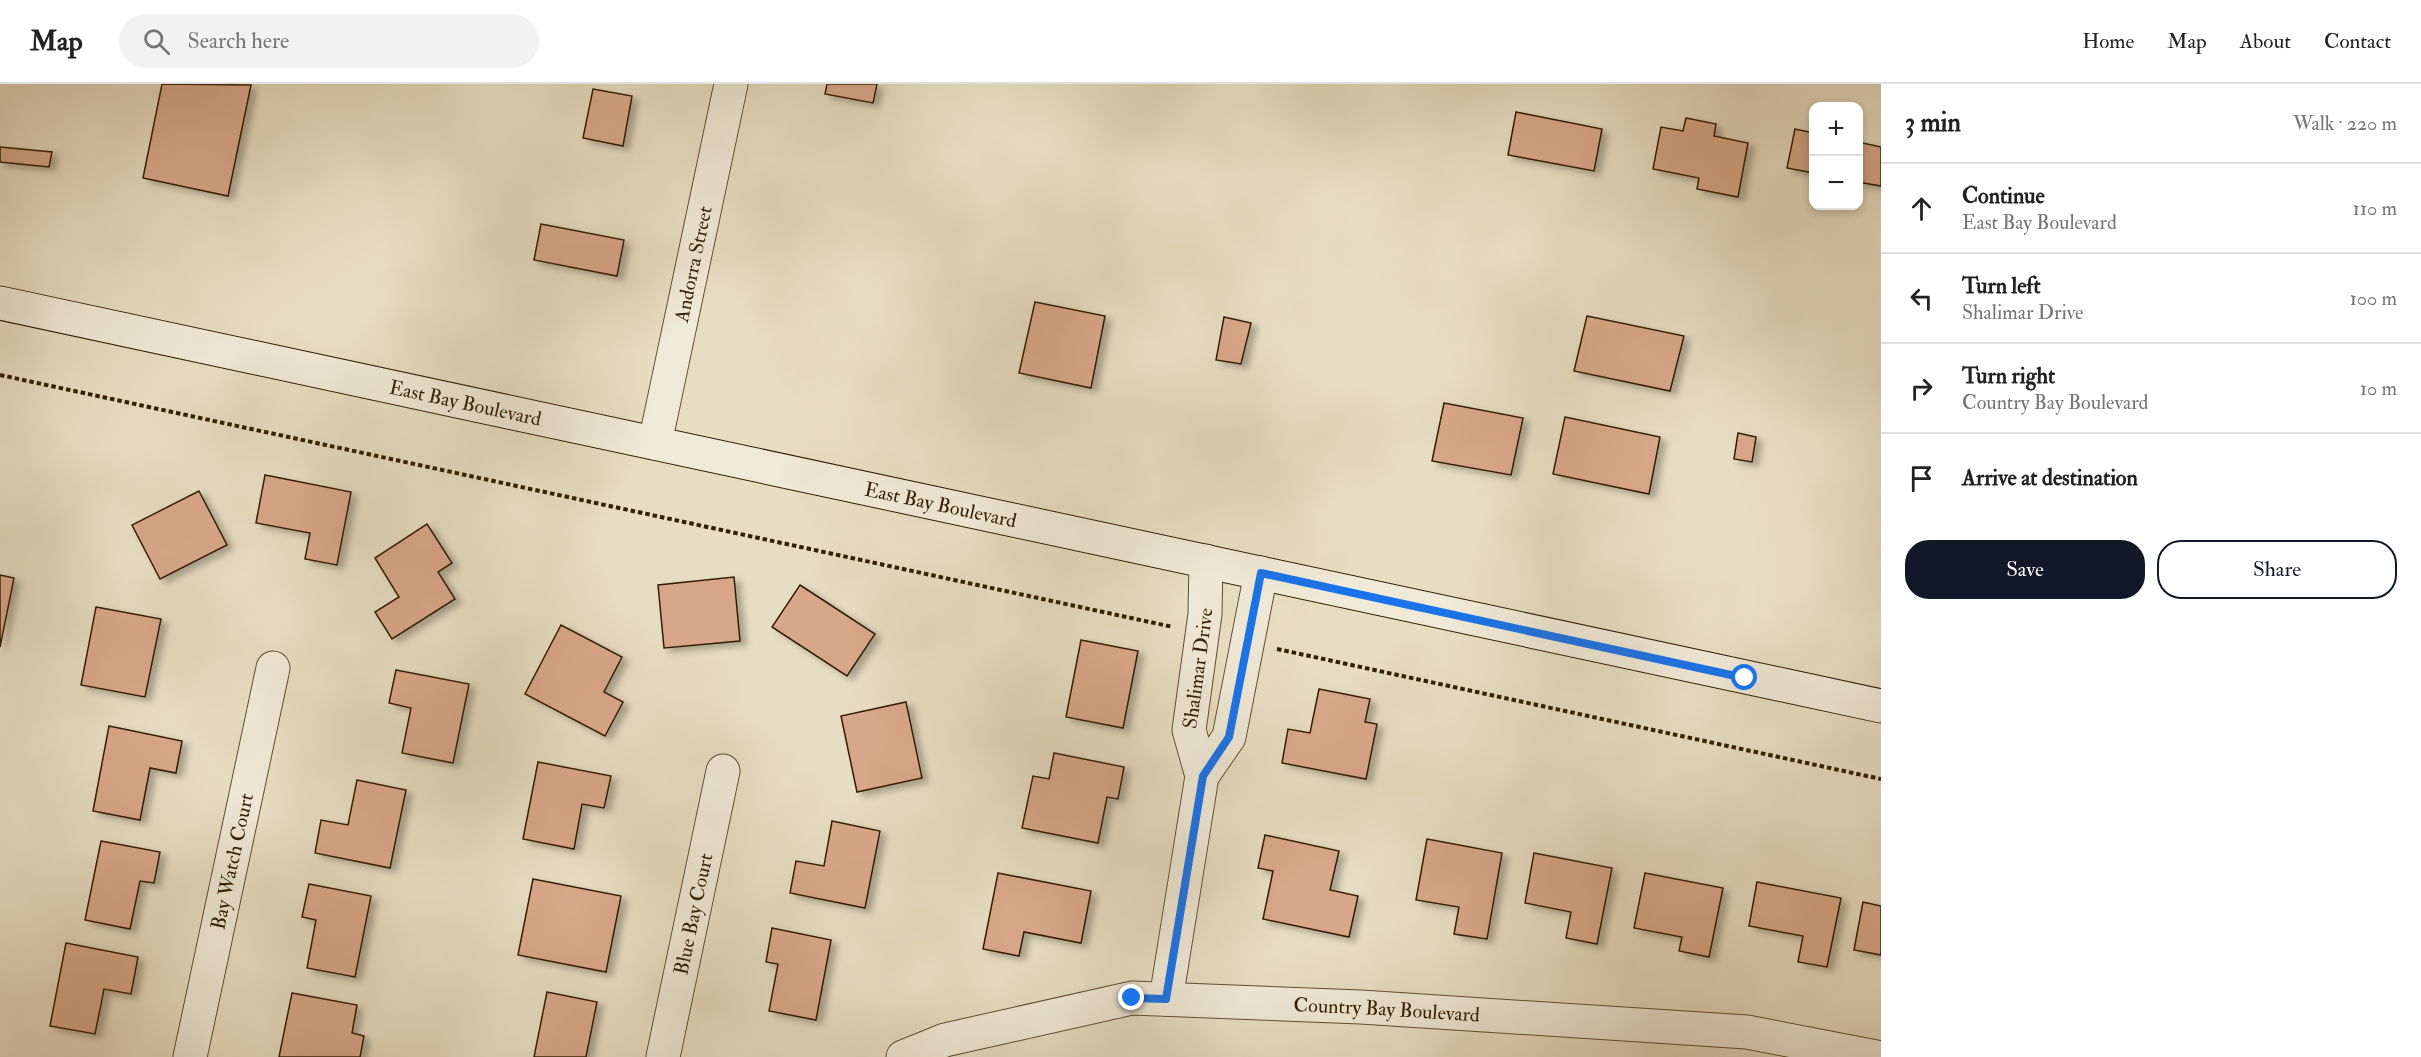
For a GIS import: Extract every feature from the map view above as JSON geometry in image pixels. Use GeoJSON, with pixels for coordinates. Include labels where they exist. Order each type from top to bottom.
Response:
{"type":"FeatureCollection","features":[{"type":"Feature","properties":{"kind":"street","name":"Andorra Street"},"geometry":{"type":"LineString","coordinates":[[656,443],[731,84]]}},
{"type":"Feature","properties":{"kind":"street","name":"East Bay Boulevard"},"geometry":{"type":"LineString","coordinates":[[0,303],[1881,706]]}},
{"type":"Feature","properties":{"kind":"street","name":"Shalimar Drive"},"geometry":{"type":"LineString","coordinates":[[1203,776],[1189,730],[1203,633],[1206,561]]}},
{"type":"Feature","properties":{"kind":"street","name":"Shalimar Drive"},"geometry":{"type":"LineString","coordinates":[[1166,999],[1203,776],[1229,737],[1261,573]]}},
{"type":"Feature","properties":{"kind":"street","name":"Bay Watch Court"},"geometry":{"type":"LineString","coordinates":[[190,1057],[273,668]]}},
{"type":"Feature","properties":{"kind":"street","name":"Blue Bay Court"},"geometry":{"type":"LineString","coordinates":[[663,1057],[723,771]]}},
{"type":"Feature","properties":{"kind":"street","name":"Country Bay Boulevard"},"geometry":{"type":"LineString","coordinates":[[903,1057],[945,1040],[1132,998],[1360,1007],[1747,1032],[1876,1057]]}},
{"type":"Feature","properties":{"kind":"path"},"geometry":{"type":"LineString","coordinates":[[0,375],[1203,633]]}},
{"type":"Feature","properties":{"kind":"path"},"geometry":{"type":"LineString","coordinates":[[1246,643],[1881,779]]}},
{"type":"Feature","properties":{"kind":"building"},"geometry":{"type":"Polygon","coordinates":[[[162,84],[251,85],[228,196],[143,178],[162,84]]]}},
{"type":"Feature","properties":{"kind":"building"},"geometry":{"type":"Polygon","coordinates":[[[827,84],[877,84],[873,103],[825,94],[827,84]]]}},
{"type":"Feature","properties":{"kind":"building"},"geometry":{"type":"Polygon","coordinates":[[[593,89],[632,96],[623,146],[583,138],[593,89]]]}},
{"type":"Feature","properties":{"kind":"building"},"geometry":{"type":"Polygon","coordinates":[[[1516,112],[1602,129],[1594,171],[1508,155],[1516,112]]]}},
{"type":"Feature","properties":{"kind":"building"},"geometry":{"type":"Polygon","coordinates":[[[1686,118],[1716,124],[1714,136],[1748,143],[1738,197],[1697,189],[1699,178],[1653,169],[1661,127],[1683,131],[1686,118]]]}},
{"type":"Feature","properties":{"kind":"building"},"geometry":{"type":"Polygon","coordinates":[[[1795,129],[1809,132],[1809,172],[1787,168],[1795,129]]]}},
{"type":"Feature","properties":{"kind":"building"},"geometry":{"type":"Polygon","coordinates":[[[1863,143],[1881,147],[1881,186],[1863,183],[1863,143]]]}},
{"type":"Feature","properties":{"kind":"building"},"geometry":{"type":"Polygon","coordinates":[[[0,147],[52,152],[49,167],[0,162],[0,147]]]}},
{"type":"Feature","properties":{"kind":"building"},"geometry":{"type":"Polygon","coordinates":[[[541,224],[624,240],[617,276],[534,260],[541,224]]]}},
{"type":"Feature","properties":{"kind":"building"},"geometry":{"type":"Polygon","coordinates":[[[1035,302],[1105,316],[1091,388],[1019,373],[1035,302]]]}},
{"type":"Feature","properties":{"kind":"building"},"geometry":{"type":"Polygon","coordinates":[[[1587,316],[1684,336],[1670,391],[1574,371],[1587,316]]]}},
{"type":"Feature","properties":{"kind":"building"},"geometry":{"type":"Polygon","coordinates":[[[1224,317],[1251,323],[1241,364],[1216,360],[1224,317]]]}},
{"type":"Feature","properties":{"kind":"building"},"geometry":{"type":"Polygon","coordinates":[[[1444,403],[1523,418],[1511,475],[1432,461],[1444,403]]]}},
{"type":"Feature","properties":{"kind":"building"},"geometry":{"type":"Polygon","coordinates":[[[1565,417],[1660,437],[1649,494],[1553,474],[1565,417]]]}},
{"type":"Feature","properties":{"kind":"building"},"geometry":{"type":"Polygon","coordinates":[[[1738,433],[1756,437],[1752,462],[1734,459],[1738,433]]]}},
{"type":"Feature","properties":{"kind":"building"},"geometry":{"type":"Polygon","coordinates":[[[265,475],[351,492],[337,565],[305,559],[310,533],[256,523],[265,475]]]}},
{"type":"Feature","properties":{"kind":"building"},"geometry":{"type":"Polygon","coordinates":[[[199,491],[227,545],[160,579],[132,525],[199,491]]]}},
{"type":"Feature","properties":{"kind":"building"},"geometry":{"type":"Polygon","coordinates":[[[427,524],[452,563],[438,572],[455,599],[392,639],[375,612],[399,597],[375,558],[427,524]]]}},
{"type":"Feature","properties":{"kind":"building"},"geometry":{"type":"Polygon","coordinates":[[[0,575],[14,578],[0,647],[0,575]]]}},
{"type":"Feature","properties":{"kind":"building"},"geometry":{"type":"Polygon","coordinates":[[[734,577],[740,641],[664,648],[658,585],[734,577]]]}},
{"type":"Feature","properties":{"kind":"building"},"geometry":{"type":"Polygon","coordinates":[[[800,585],[875,634],[847,676],[772,627],[800,585]]]}},
{"type":"Feature","properties":{"kind":"building"},"geometry":{"type":"Polygon","coordinates":[[[96,607],[161,619],[145,697],[81,685],[96,607]]]}},
{"type":"Feature","properties":{"kind":"building"},"geometry":{"type":"Polygon","coordinates":[[[561,625],[622,657],[604,692],[623,702],[605,736],[525,694],[561,625]]]}},
{"type":"Feature","properties":{"kind":"building"},"geometry":{"type":"Polygon","coordinates":[[[1081,640],[1138,651],[1123,728],[1066,717],[1081,640]]]}},
{"type":"Feature","properties":{"kind":"building"},"geometry":{"type":"Polygon","coordinates":[[[396,670],[469,684],[453,763],[402,753],[411,708],[389,703],[396,670]]]}},
{"type":"Feature","properties":{"kind":"building"},"geometry":{"type":"Polygon","coordinates":[[[1319,689],[1370,699],[1365,722],[1377,724],[1366,779],[1282,763],[1288,729],[1310,733],[1319,689]]]}},
{"type":"Feature","properties":{"kind":"building"},"geometry":{"type":"Polygon","coordinates":[[[906,702],[922,778],[857,792],[841,716],[906,702]]]}},
{"type":"Feature","properties":{"kind":"building"},"geometry":{"type":"Polygon","coordinates":[[[109,726],[182,741],[176,773],[150,768],[140,820],[93,811],[109,726]]]}},
{"type":"Feature","properties":{"kind":"building"},"geometry":{"type":"Polygon","coordinates":[[[1054,753],[1124,767],[1118,799],[1107,797],[1098,843],[1022,828],[1033,776],[1049,779],[1054,753]]]}},
{"type":"Feature","properties":{"kind":"building"},"geometry":{"type":"Polygon","coordinates":[[[538,762],[611,776],[604,808],[582,804],[574,849],[523,839],[538,762]]]}},
{"type":"Feature","properties":{"kind":"building"},"geometry":{"type":"Polygon","coordinates":[[[357,780],[406,790],[390,868],[315,853],[321,820],[348,825],[357,780]]]}},
{"type":"Feature","properties":{"kind":"building"},"geometry":{"type":"Polygon","coordinates":[[[832,821],[880,831],[865,908],[790,893],[796,861],[824,866],[832,821]]]}},
{"type":"Feature","properties":{"kind":"building"},"geometry":{"type":"Polygon","coordinates":[[[1265,835],[1339,851],[1330,890],[1358,896],[1349,937],[1263,919],[1273,871],[1258,868],[1265,835]]]}},
{"type":"Feature","properties":{"kind":"building"},"geometry":{"type":"Polygon","coordinates":[[[1427,839],[1502,853],[1487,939],[1454,934],[1459,907],[1416,900],[1427,839]]]}},
{"type":"Feature","properties":{"kind":"building"},"geometry":{"type":"Polygon","coordinates":[[[101,841],[160,852],[154,883],[140,881],[130,929],[85,920],[101,841]]]}},
{"type":"Feature","properties":{"kind":"building"},"geometry":{"type":"Polygon","coordinates":[[[1534,853],[1612,868],[1597,944],[1566,938],[1571,912],[1525,903],[1534,853]]]}},
{"type":"Feature","properties":{"kind":"building"},"geometry":{"type":"Polygon","coordinates":[[[998,873],[1091,891],[1081,943],[1024,932],[1019,956],[983,949],[998,873]]]}},
{"type":"Feature","properties":{"kind":"building"},"geometry":{"type":"Polygon","coordinates":[[[1645,873],[1723,888],[1709,957],[1679,951],[1682,937],[1634,928],[1645,873]]]}},
{"type":"Feature","properties":{"kind":"building"},"geometry":{"type":"Polygon","coordinates":[[[533,879],[621,896],[606,972],[518,955],[533,879]]]}},
{"type":"Feature","properties":{"kind":"building"},"geometry":{"type":"Polygon","coordinates":[[[1757,882],[1841,898],[1827,967],[1798,962],[1803,936],[1749,926],[1757,882]]]}},
{"type":"Feature","properties":{"kind":"building"},"geometry":{"type":"Polygon","coordinates":[[[309,884],[371,896],[355,977],[307,968],[316,920],[302,917],[309,884]]]}},
{"type":"Feature","properties":{"kind":"building"},"geometry":{"type":"Polygon","coordinates":[[[1863,902],[1881,906],[1881,955],[1854,950],[1863,902]]]}},
{"type":"Feature","properties":{"kind":"building"},"geometry":{"type":"Polygon","coordinates":[[[772,928],[831,940],[816,1020],[769,1011],[778,964],[766,962],[772,928]]]}},
{"type":"Feature","properties":{"kind":"building"},"geometry":{"type":"Polygon","coordinates":[[[66,943],[138,957],[131,994],[104,989],[95,1034],[50,1026],[66,943]]]}},
{"type":"Feature","properties":{"kind":"building"},"geometry":{"type":"Polygon","coordinates":[[[547,992],[597,1002],[586,1057],[534,1057],[547,992]]]}},
{"type":"Feature","properties":{"kind":"building"},"geometry":{"type":"Polygon","coordinates":[[[292,993],[357,1005],[352,1033],[364,1036],[360,1057],[279,1057],[292,993]]]}},
{"type":"Feature","properties":{"kind":"route"},"geometry":{"type":"LineString","coordinates":[[1132,998],[1166,999],[1203,776],[1229,737],[1261,573],[1745,678]]}}]}
